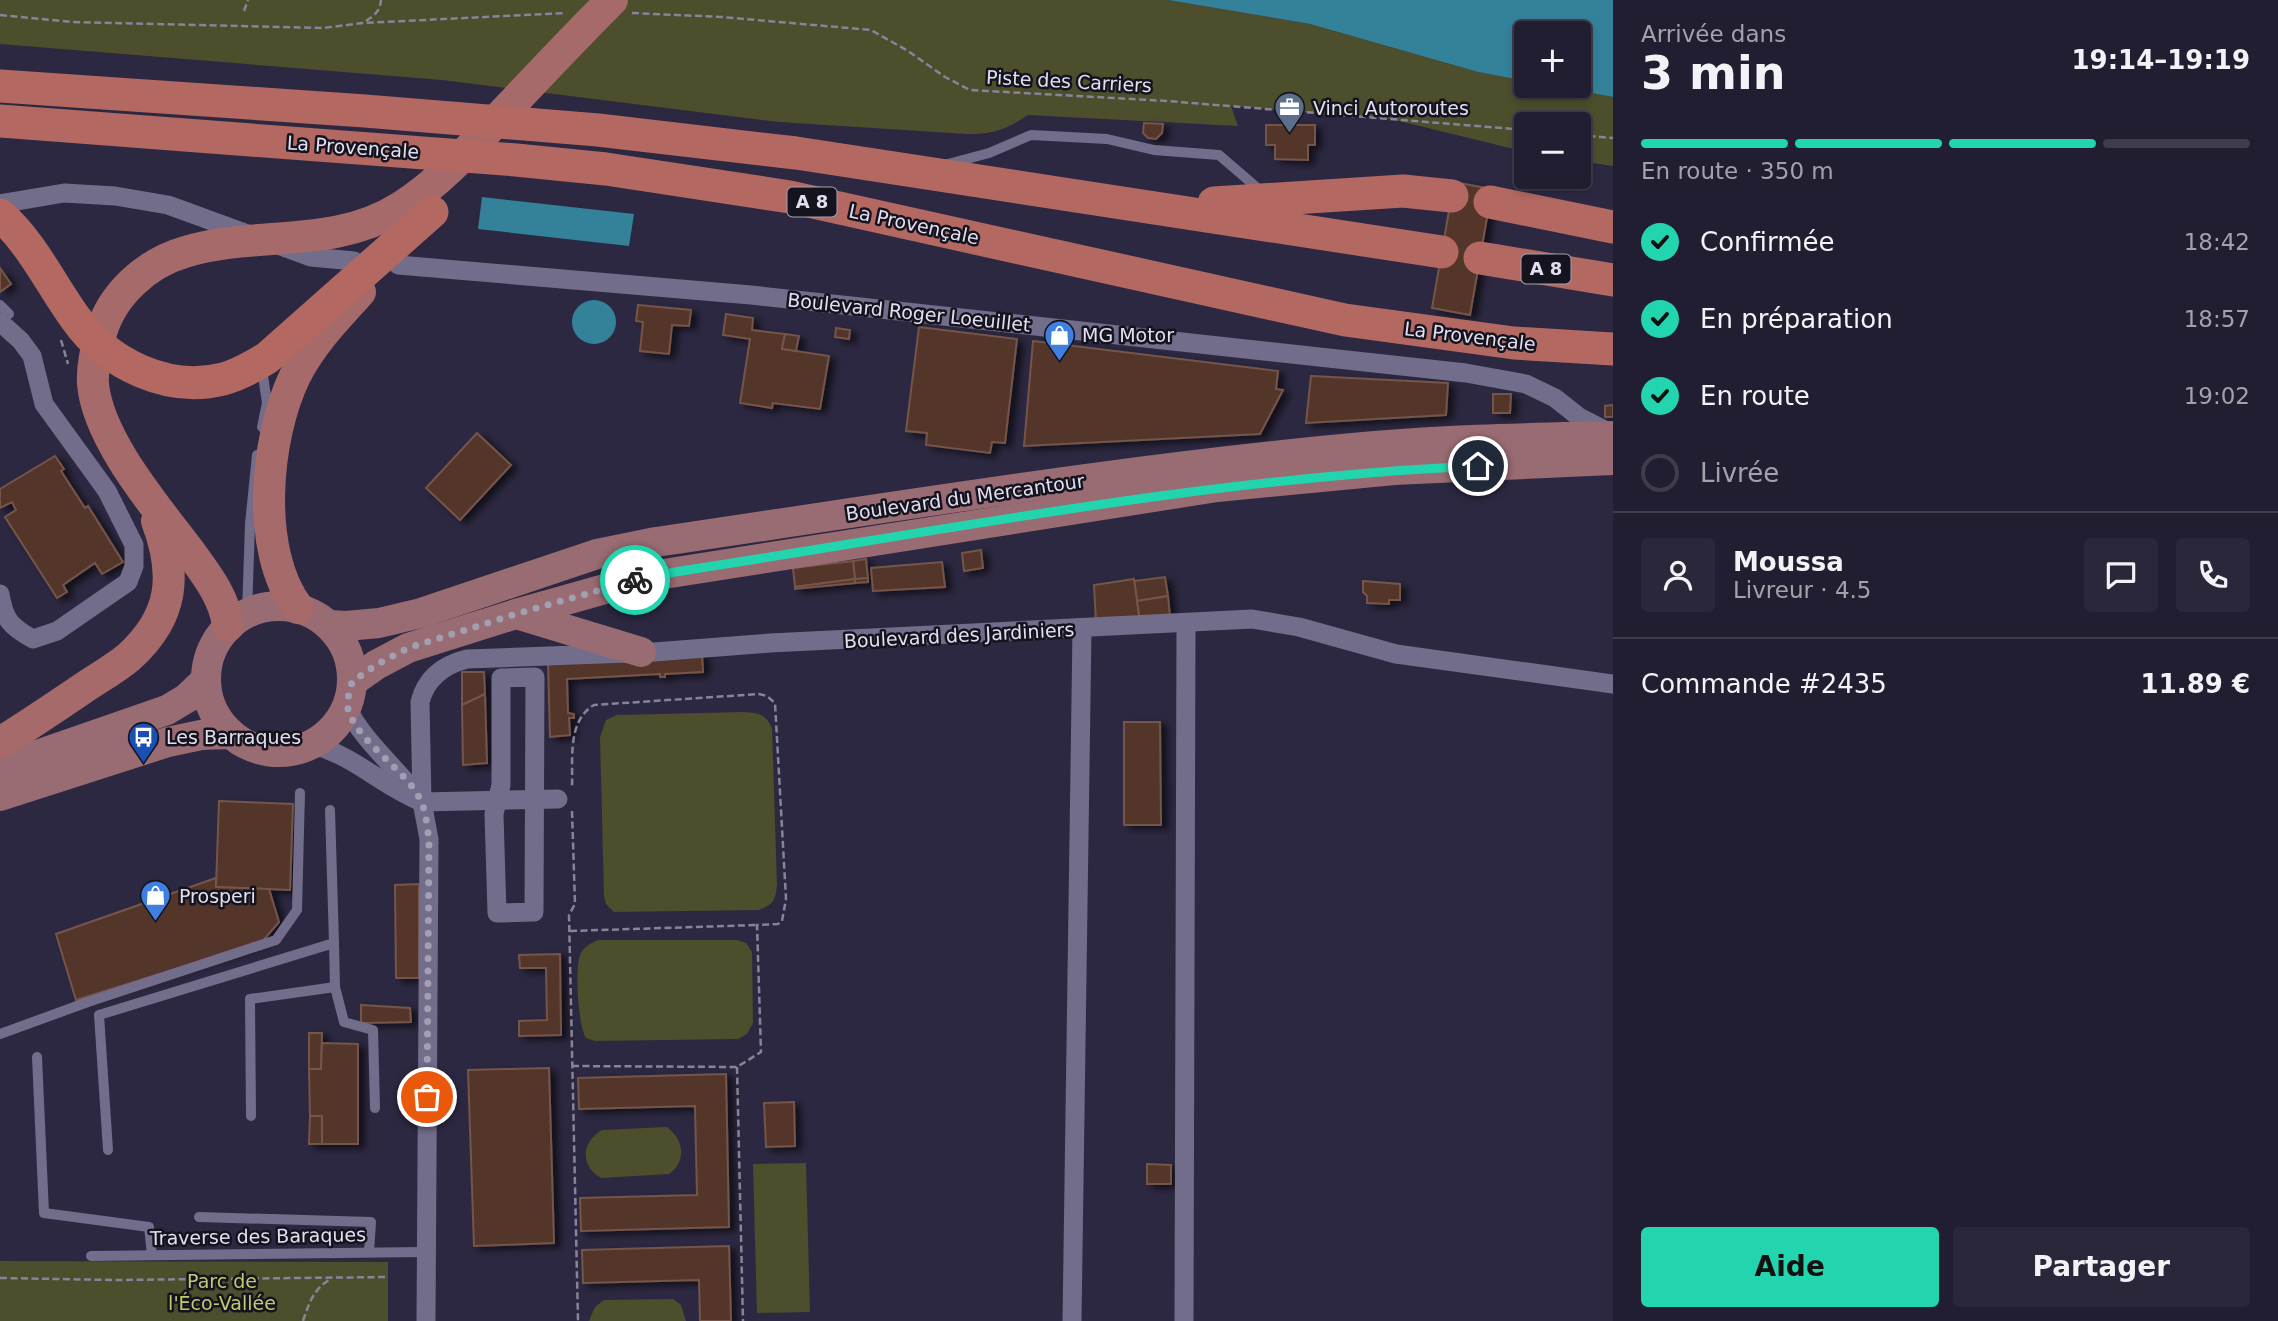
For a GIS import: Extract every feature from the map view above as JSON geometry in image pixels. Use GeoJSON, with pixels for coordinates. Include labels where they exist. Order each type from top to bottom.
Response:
{"type":"FeatureCollection","features":[{"type":"Feature","properties":{"kind":"highway"},"geometry":{"type":"LineString","coordinates":[[298,608],[288,594],[271,536],[269,492],[271,453],[281,410],[301,365],[326,330],[624,4]]}},
{"type":"Feature","properties":{"kind":"highway"},"geometry":{"type":"LineString","coordinates":[[237,620],[227,616],[216,591],[107,431],[97,407],[93,384],[94,359],[109,310],[124,290],[146,271],[167,258],[186,251],[333,233],[359,226],[399,208],[448,170],[624,4]]}},
{"type":"Feature","properties":{"kind":"highway","name":"La Provençale"},"geometry":{"type":"LineString","coordinates":[[0,86],[598,130],[796,153],[1442,252]]}},
{"type":"Feature","properties":{"kind":"highway","name":"La Provençale"},"geometry":{"type":"LineString","coordinates":[[0,121],[461,155],[606,169],[790,198],[1345,320],[1514,343],[1613,349]]}},
{"type":"Feature","properties":{"kind":"highway"},"geometry":{"type":"LineString","coordinates":[[1152,207],[1403,191],[1452,196]]}},
{"type":"Feature","properties":{"kind":"highway"},"geometry":{"type":"LineString","coordinates":[[1490,202],[1613,227]]}},
{"type":"Feature","properties":{"kind":"highway"},"geometry":{"type":"LineString","coordinates":[[2,213],[41,263],[77,321],[73,334],[136,370],[181,382],[222,379],[243,372],[260,362],[311,321],[432,212]]}},
{"type":"Feature","properties":{"kind":"highway","name":"A 8"},"geometry":{"type":"LineString","coordinates":[[1480,258],[1613,280]]}},
{"type":"Feature","properties":{"kind":"highway"},"geometry":{"type":"LineString","coordinates":[[0,743],[128,658],[152,632],[166,602],[171,572],[167,548],[149,496]]}},
{"type":"Feature","properties":{"kind":"main road","name":"Boulevard du Mercantour"},"geometry":{"type":"LineString","coordinates":[[329,625],[379,623],[421,613],[597,554],[656,542],[1206,463],[1475,439],[1613,435]]}},
{"type":"Feature","properties":{"kind":"main road","name":"Boulevard du Mercantour"},"geometry":{"type":"LineString","coordinates":[[349,694],[384,660],[408,648],[651,576],[1217,487],[1394,470],[1613,460]]}},
{"type":"Feature","properties":{"kind":"main road"},"geometry":{"type":"LineString","coordinates":[[281,605],[298,608],[329,625],[342,642],[350,661],[349,694],[332,728],[311,744],[291,750],[269,751],[242,742],[231,734],[218,718],[209,700],[206,680],[208,661],[216,642],[237,620],[263,607],[281,605]]}},
{"type":"Feature","properties":{"kind":"main road"},"geometry":{"type":"LineString","coordinates":[[516,614],[641,652]]}},
{"type":"Feature","properties":{"kind":"main road"},"geometry":{"type":"LineString","coordinates":[[0,768],[167,710],[187,698],[206,680]]}},
{"type":"Feature","properties":{"kind":"main road"},"geometry":{"type":"LineString","coordinates":[[0,796],[168,742],[201,735],[231,734]]}},
{"type":"Feature","properties":{"kind":"street"},"geometry":{"type":"LineString","coordinates":[[2,213],[64,193],[115,196],[168,205],[310,257],[354,261]]}},
{"type":"Feature","properties":{"kind":"street","name":"Boulevard Roger Loeuillet"},"geometry":{"type":"LineString","coordinates":[[398,265],[751,295],[1466,373],[1526,384],[1555,398],[1579,417],[1613,435]]}},
{"type":"Feature","properties":{"kind":"street"},"geometry":{"type":"LineString","coordinates":[[0,594],[13,628],[33,639],[57,631],[128,582],[134,566],[134,545],[107,491],[44,404],[32,356],[5,318]]}},
{"type":"Feature","properties":{"kind":"street","name":"Boulevard des Jardiniers"},"geometry":{"type":"LineString","coordinates":[[426,1321],[429,839],[422,802],[420,702],[423,691],[440,670],[453,663],[467,659],[1252,619],[1276,622],[1396,654],[1613,684]]}},
{"type":"Feature","properties":{"kind":"street"},"geometry":{"type":"LineString","coordinates":[[1184,1321],[1186,624]]}},
{"type":"Feature","properties":{"kind":"street"},"geometry":{"type":"LineString","coordinates":[[1072,1321],[1082,629]]}},
{"type":"Feature","properties":{"kind":"street"},"geometry":{"type":"LineString","coordinates":[[535,677],[534,912],[497,913],[495,801],[500,785],[501,678],[535,677]]}},
{"type":"Feature","properties":{"kind":"street"},"geometry":{"type":"LineString","coordinates":[[349,694],[361,730],[422,802]]}},
{"type":"Feature","properties":{"kind":"street"},"geometry":{"type":"LineString","coordinates":[[311,744],[335,751],[362,765],[401,794],[422,802],[533,800],[568,795]]}},
{"type":"Feature","properties":{"kind":"lane"},"geometry":{"type":"LineString","coordinates":[[919,172],[989,153],[1031,135],[1107,139],[1154,150],[1219,155],[1270,200]]}},
{"type":"Feature","properties":{"kind":"lane"},"geometry":{"type":"LineString","coordinates":[[0,305],[5,318]]}},
{"type":"Feature","properties":{"kind":"lane"},"geometry":{"type":"LineString","coordinates":[[237,620],[254,474],[267,403],[260,362]]}},
{"type":"Feature","properties":{"kind":"lane"},"geometry":{"type":"LineString","coordinates":[[0,1034],[276,940],[297,910],[300,793]]}},
{"type":"Feature","properties":{"kind":"lane"},"geometry":{"type":"LineString","coordinates":[[330,810],[335,987],[344,1022],[373,1030],[375,1108]]}},
{"type":"Feature","properties":{"kind":"lane"},"geometry":{"type":"LineString","coordinates":[[108,1150],[99,1015],[334,943]]}},
{"type":"Feature","properties":{"kind":"lane"},"geometry":{"type":"LineString","coordinates":[[251,1116],[250,999],[335,987]]}},
{"type":"Feature","properties":{"kind":"lane"},"geometry":{"type":"LineString","coordinates":[[37,1057],[44,1213],[149,1227],[152,1255]]}},
{"type":"Feature","properties":{"kind":"lane"},"geometry":{"type":"LineString","coordinates":[[199,1217],[370,1222],[369,1252]]}},
{"type":"Feature","properties":{"kind":"lane","name":"Traverse des Baraques"},"geometry":{"type":"LineString","coordinates":[[91,1256],[425,1252]]}},
{"type":"Feature","properties":{"kind":"path"},"geometry":{"type":"LineString","coordinates":[[244,11],[248,0]]}},
{"type":"Feature","properties":{"kind":"path"},"geometry":{"type":"LineString","coordinates":[[363,23],[375,15],[381,0]]}},
{"type":"Feature","properties":{"kind":"path","name":"Piste des Carriers"},"geometry":{"type":"LineString","coordinates":[[624,4],[722,17],[871,30],[970,90],[1230,106],[1514,129]]}},
{"type":"Feature","properties":{"kind":"path"},"geometry":{"type":"LineString","coordinates":[[0,15],[72,22],[206,23],[323,28],[363,23],[574,13]]}},
{"type":"Feature","properties":{"kind":"path"},"geometry":{"type":"LineString","coordinates":[[1591,136],[1613,138]]}},
{"type":"Feature","properties":{"kind":"path"},"geometry":{"type":"LineString","coordinates":[[71,371],[73,334]]}},
{"type":"Feature","properties":{"kind":"path"},"geometry":{"type":"LineString","coordinates":[[570,931],[778,924],[782,920],[786,899],[777,718],[773,700],[759,694],[594,705],[582,712],[574,737],[568,795],[575,904],[569,915],[578,1321]]}},
{"type":"Feature","properties":{"kind":"path"},"geometry":{"type":"LineString","coordinates":[[572,1066],[737,1067],[761,1052],[757,925]]}},
{"type":"Feature","properties":{"kind":"path"},"geometry":{"type":"LineString","coordinates":[[737,1067],[743,1321]]}},
{"type":"Feature","properties":{"kind":"path"},"geometry":{"type":"LineString","coordinates":[[0,1278],[115,1280],[388,1277]]}},
{"type":"Feature","properties":{"kind":"path"},"geometry":{"type":"LineString","coordinates":[[303,1321],[312,1296],[323,1284],[334,1278]]}},
{"type":"Feature","properties":{"kind":"green space"},"geometry":{"type":"Polygon","coordinates":[[[0,0],[1168,0],[1310,24],[1478,72],[1514,79],[1514,98],[1591,98],[1591,93],[1613,97],[1613,166],[1591,163],[1591,112],[1514,112],[1514,149],[1391,119],[1231,106],[1238,126],[1028,115],[999,130],[967,134],[779,122],[442,80],[0,44],[0,0]]]}},
{"type":"Feature","properties":{"kind":"green space"},"geometry":{"type":"Polygon","coordinates":[[[743,712],[761,715],[772,728],[777,884],[773,901],[758,910],[614,912],[606,904],[604,896],[600,737],[606,720],[617,715],[743,712]]]}},
{"type":"Feature","properties":{"kind":"green space"},"geometry":{"type":"Polygon","coordinates":[[[599,940],[737,940],[746,943],[752,952],[753,1023],[747,1034],[738,1039],[595,1041],[586,1038],[579,1009],[579,960],[585,948],[599,940]]]}},
{"type":"Feature","properties":{"kind":"green space"},"geometry":{"type":"Polygon","coordinates":[[[667,1127],[677,1138],[681,1150],[679,1163],[669,1174],[601,1178],[589,1167],[586,1160],[587,1147],[590,1140],[602,1130],[667,1127]]]}},
{"type":"Feature","properties":{"kind":"green space"},"geometry":{"type":"Polygon","coordinates":[[[806,1163],[810,1312],[757,1313],[753,1164],[806,1163]]]}},
{"type":"Feature","properties":{"kind":"green space","name":"Parc de l'Éco-Vallée"},"geometry":{"type":"Polygon","coordinates":[[[0,1261],[388,1262],[388,1321],[0,1321],[0,1261]]]}},
{"type":"Feature","properties":{"kind":"green space"},"geometry":{"type":"Polygon","coordinates":[[[673,1299],[681,1305],[686,1321],[589,1321],[595,1307],[604,1300],[673,1299]]]}},
{"type":"Feature","properties":{"kind":"water"},"geometry":{"type":"Polygon","coordinates":[[[1168,0],[1613,0],[1613,97],[1591,93],[1591,21],[1514,21],[1514,79],[1478,72],[1310,24],[1168,0]]]}},
{"type":"Feature","properties":{"kind":"water"},"geometry":{"type":"Polygon","coordinates":[[[482,197],[634,214],[629,246],[478,229],[482,197]]]}},
{"type":"Feature","properties":{"kind":"water"},"geometry":{"type":"Polygon","coordinates":[[[594,300],[610,306],[616,322],[610,338],[594,344],[578,338],[572,322],[578,306],[594,300]]]}},
{"type":"Feature","properties":{"kind":"building"},"geometry":{"type":"Polygon","coordinates":[[[1144,123],[1163,124],[1162,133],[1156,139],[1148,138],[1143,133],[1144,123]]]}},
{"type":"Feature","properties":{"kind":"building","name":"Vinci Autoroutes"},"geometry":{"type":"Polygon","coordinates":[[[1266,125],[1315,125],[1315,145],[1308,145],[1308,160],[1275,159],[1275,145],[1266,145],[1266,125]]]}},
{"type":"Feature","properties":{"kind":"building"},"geometry":{"type":"Polygon","coordinates":[[[1454,182],[1492,189],[1470,315],[1432,308],[1454,182]]]}},
{"type":"Feature","properties":{"kind":"building"},"geometry":{"type":"Polygon","coordinates":[[[0,268],[11,284],[0,292],[0,268]]]}},
{"type":"Feature","properties":{"kind":"building"},"geometry":{"type":"Polygon","coordinates":[[[638,305],[691,310],[689,326],[672,325],[669,354],[640,351],[643,322],[636,321],[638,305]]]}},
{"type":"Feature","properties":{"kind":"building"},"geometry":{"type":"Polygon","coordinates":[[[726,314],[753,318],[752,330],[785,334],[782,349],[829,356],[820,409],[773,403],[772,408],[740,403],[750,339],[723,335],[726,314]]]}},
{"type":"Feature","properties":{"kind":"building"},"geometry":{"type":"Polygon","coordinates":[[[919,327],[1017,339],[1005,443],[992,442],[990,453],[926,445],[927,433],[906,431],[919,327]]]}},
{"type":"Feature","properties":{"kind":"building"},"geometry":{"type":"Polygon","coordinates":[[[836,328],[850,330],[849,339],[835,337],[836,328]]]}},
{"type":"Feature","properties":{"kind":"building"},"geometry":{"type":"Polygon","coordinates":[[[785,334],[799,336],[796,351],[782,349],[785,334]]]}},
{"type":"Feature","properties":{"kind":"building"},"geometry":{"type":"Polygon","coordinates":[[[1033,341],[1278,371],[1276,389],[1283,390],[1260,434],[1024,446],[1033,341]]]}},
{"type":"Feature","properties":{"kind":"building"},"geometry":{"type":"Polygon","coordinates":[[[1311,376],[1448,383],[1446,415],[1306,423],[1311,376]]]}},
{"type":"Feature","properties":{"kind":"building"},"geometry":{"type":"Polygon","coordinates":[[[1493,394],[1511,394],[1510,413],[1493,413],[1493,394]]]}},
{"type":"Feature","properties":{"kind":"building"},"geometry":{"type":"Polygon","coordinates":[[[1613,405],[1613,417],[1605,417],[1605,406],[1613,405]]]}},
{"type":"Feature","properties":{"kind":"building"},"geometry":{"type":"Polygon","coordinates":[[[477,433],[511,465],[460,520],[426,488],[477,433]]]}},
{"type":"Feature","properties":{"kind":"building"},"geometry":{"type":"Polygon","coordinates":[[[55,456],[64,469],[61,471],[85,508],[88,506],[123,562],[102,574],[95,563],[63,585],[67,592],[57,598],[5,517],[16,510],[12,502],[0,508],[0,489],[55,456]]]}},
{"type":"Feature","properties":{"kind":"building"},"geometry":{"type":"Polygon","coordinates":[[[981,550],[983,568],[964,571],[962,553],[981,550]]]}},
{"type":"Feature","properties":{"kind":"building"},"geometry":{"type":"Polygon","coordinates":[[[866,559],[868,578],[855,579],[853,561],[866,559]]]}},
{"type":"Feature","properties":{"kind":"building"},"geometry":{"type":"Polygon","coordinates":[[[853,561],[855,579],[795,587],[793,568],[853,561]]]}},
{"type":"Feature","properties":{"kind":"building"},"geometry":{"type":"Polygon","coordinates":[[[942,562],[945,587],[873,591],[871,568],[942,562]]]}},
{"type":"Feature","properties":{"kind":"building"},"geometry":{"type":"Polygon","coordinates":[[[1165,577],[1168,596],[1137,601],[1134,581],[1165,577]]]}},
{"type":"Feature","properties":{"kind":"building"},"geometry":{"type":"Polygon","coordinates":[[[868,578],[868,582],[855,583],[855,579],[868,578]]]}},
{"type":"Feature","properties":{"kind":"building"},"geometry":{"type":"Polygon","coordinates":[[[855,579],[855,583],[795,589],[795,587],[855,579]]]}},
{"type":"Feature","properties":{"kind":"building"},"geometry":{"type":"Polygon","coordinates":[[[1134,579],[1140,621],[1096,623],[1094,585],[1134,579]]]}},
{"type":"Feature","properties":{"kind":"building"},"geometry":{"type":"Polygon","coordinates":[[[1363,581],[1400,584],[1400,600],[1389,600],[1389,604],[1367,603],[1363,581]]]}},
{"type":"Feature","properties":{"kind":"building"},"geometry":{"type":"Polygon","coordinates":[[[1168,596],[1170,617],[1140,621],[1137,601],[1168,596]]]}},
{"type":"Feature","properties":{"kind":"building"},"geometry":{"type":"Polygon","coordinates":[[[702,653],[703,672],[665,674],[665,677],[660,677],[660,674],[567,679],[568,713],[574,714],[574,718],[569,718],[570,735],[550,737],[548,662],[702,653]]]}},
{"type":"Feature","properties":{"kind":"building"},"geometry":{"type":"Polygon","coordinates":[[[462,672],[484,672],[485,694],[462,705],[462,672]]]}},
{"type":"Feature","properties":{"kind":"building"},"geometry":{"type":"Polygon","coordinates":[[[485,694],[487,763],[463,765],[462,705],[485,694]]]}},
{"type":"Feature","properties":{"kind":"building"},"geometry":{"type":"Polygon","coordinates":[[[1124,722],[1160,722],[1161,825],[1124,825],[1124,722]]]}},
{"type":"Feature","properties":{"kind":"building"},"geometry":{"type":"Polygon","coordinates":[[[219,801],[293,804],[290,890],[216,887],[219,801]]]}},
{"type":"Feature","properties":{"kind":"building"},"geometry":{"type":"Polygon","coordinates":[[[216,878],[216,887],[269,889],[279,922],[262,942],[76,1000],[56,934],[216,878]]]}},
{"type":"Feature","properties":{"kind":"building"},"geometry":{"type":"Polygon","coordinates":[[[419,884],[419,978],[396,978],[395,885],[419,884]]]}},
{"type":"Feature","properties":{"kind":"building"},"geometry":{"type":"Polygon","coordinates":[[[560,954],[561,1035],[519,1036],[519,1021],[547,1020],[546,968],[520,968],[519,955],[560,954]]]}},
{"type":"Feature","properties":{"kind":"building"},"geometry":{"type":"Polygon","coordinates":[[[361,1005],[410,1008],[411,1022],[361,1023],[361,1005]]]}},
{"type":"Feature","properties":{"kind":"building"},"geometry":{"type":"Polygon","coordinates":[[[309,1033],[322,1033],[321,1069],[309,1069],[309,1033]]]}},
{"type":"Feature","properties":{"kind":"building"},"geometry":{"type":"Polygon","coordinates":[[[322,1043],[358,1044],[358,1144],[322,1144],[322,1116],[310,1116],[309,1069],[321,1069],[322,1043]]]}},
{"type":"Feature","properties":{"kind":"building"},"geometry":{"type":"Polygon","coordinates":[[[549,1068],[554,1243],[474,1246],[468,1070],[549,1068]]]}},
{"type":"Feature","properties":{"kind":"building"},"geometry":{"type":"Polygon","coordinates":[[[726,1074],[729,1227],[581,1231],[580,1198],[697,1195],[695,1106],[579,1109],[578,1078],[726,1074]]]}},
{"type":"Feature","properties":{"kind":"building"},"geometry":{"type":"Polygon","coordinates":[[[794,1102],[795,1146],[766,1147],[764,1103],[794,1102]]]}},
{"type":"Feature","properties":{"kind":"building"},"geometry":{"type":"Polygon","coordinates":[[[310,1116],[322,1116],[322,1144],[309,1144],[310,1116]]]}},
{"type":"Feature","properties":{"kind":"building"},"geometry":{"type":"Polygon","coordinates":[[[1147,1164],[1171,1165],[1171,1184],[1147,1184],[1147,1164]]]}},
{"type":"Feature","properties":{"kind":"building"},"geometry":{"type":"Polygon","coordinates":[[[729,1246],[731,1321],[700,1321],[699,1280],[583,1283],[582,1250],[729,1246]]]}},
{"type":"Feature","properties":{"kind":"way so far"},"geometry":{"type":"LineString","coordinates":[[427,1097],[429,839],[422,802],[354,721],[346,706],[352,682],[392,655],[408,648],[635,580]]}},
{"type":"Feature","properties":{"kind":"place","name":"Vinci Autoroutes"},"geometry":{"type":"Point","coordinates":[1290,135]}},
{"type":"Feature","properties":{"kind":"place","name":"MG Motor"},"geometry":{"type":"Point","coordinates":[1059,362]}},
{"type":"Feature","properties":{"kind":"place","name":"Les Barraques"},"geometry":{"type":"Point","coordinates":[143,764]}},
{"type":"Feature","properties":{"kind":"place","name":"Prosperi"},"geometry":{"type":"Point","coordinates":[156,923]}},
{"type":"Feature","properties":{"kind":"route"},"geometry":{"type":"LineString","coordinates":[[635,580],[1217,487],[1394,470],[1478,466]]}}]}
